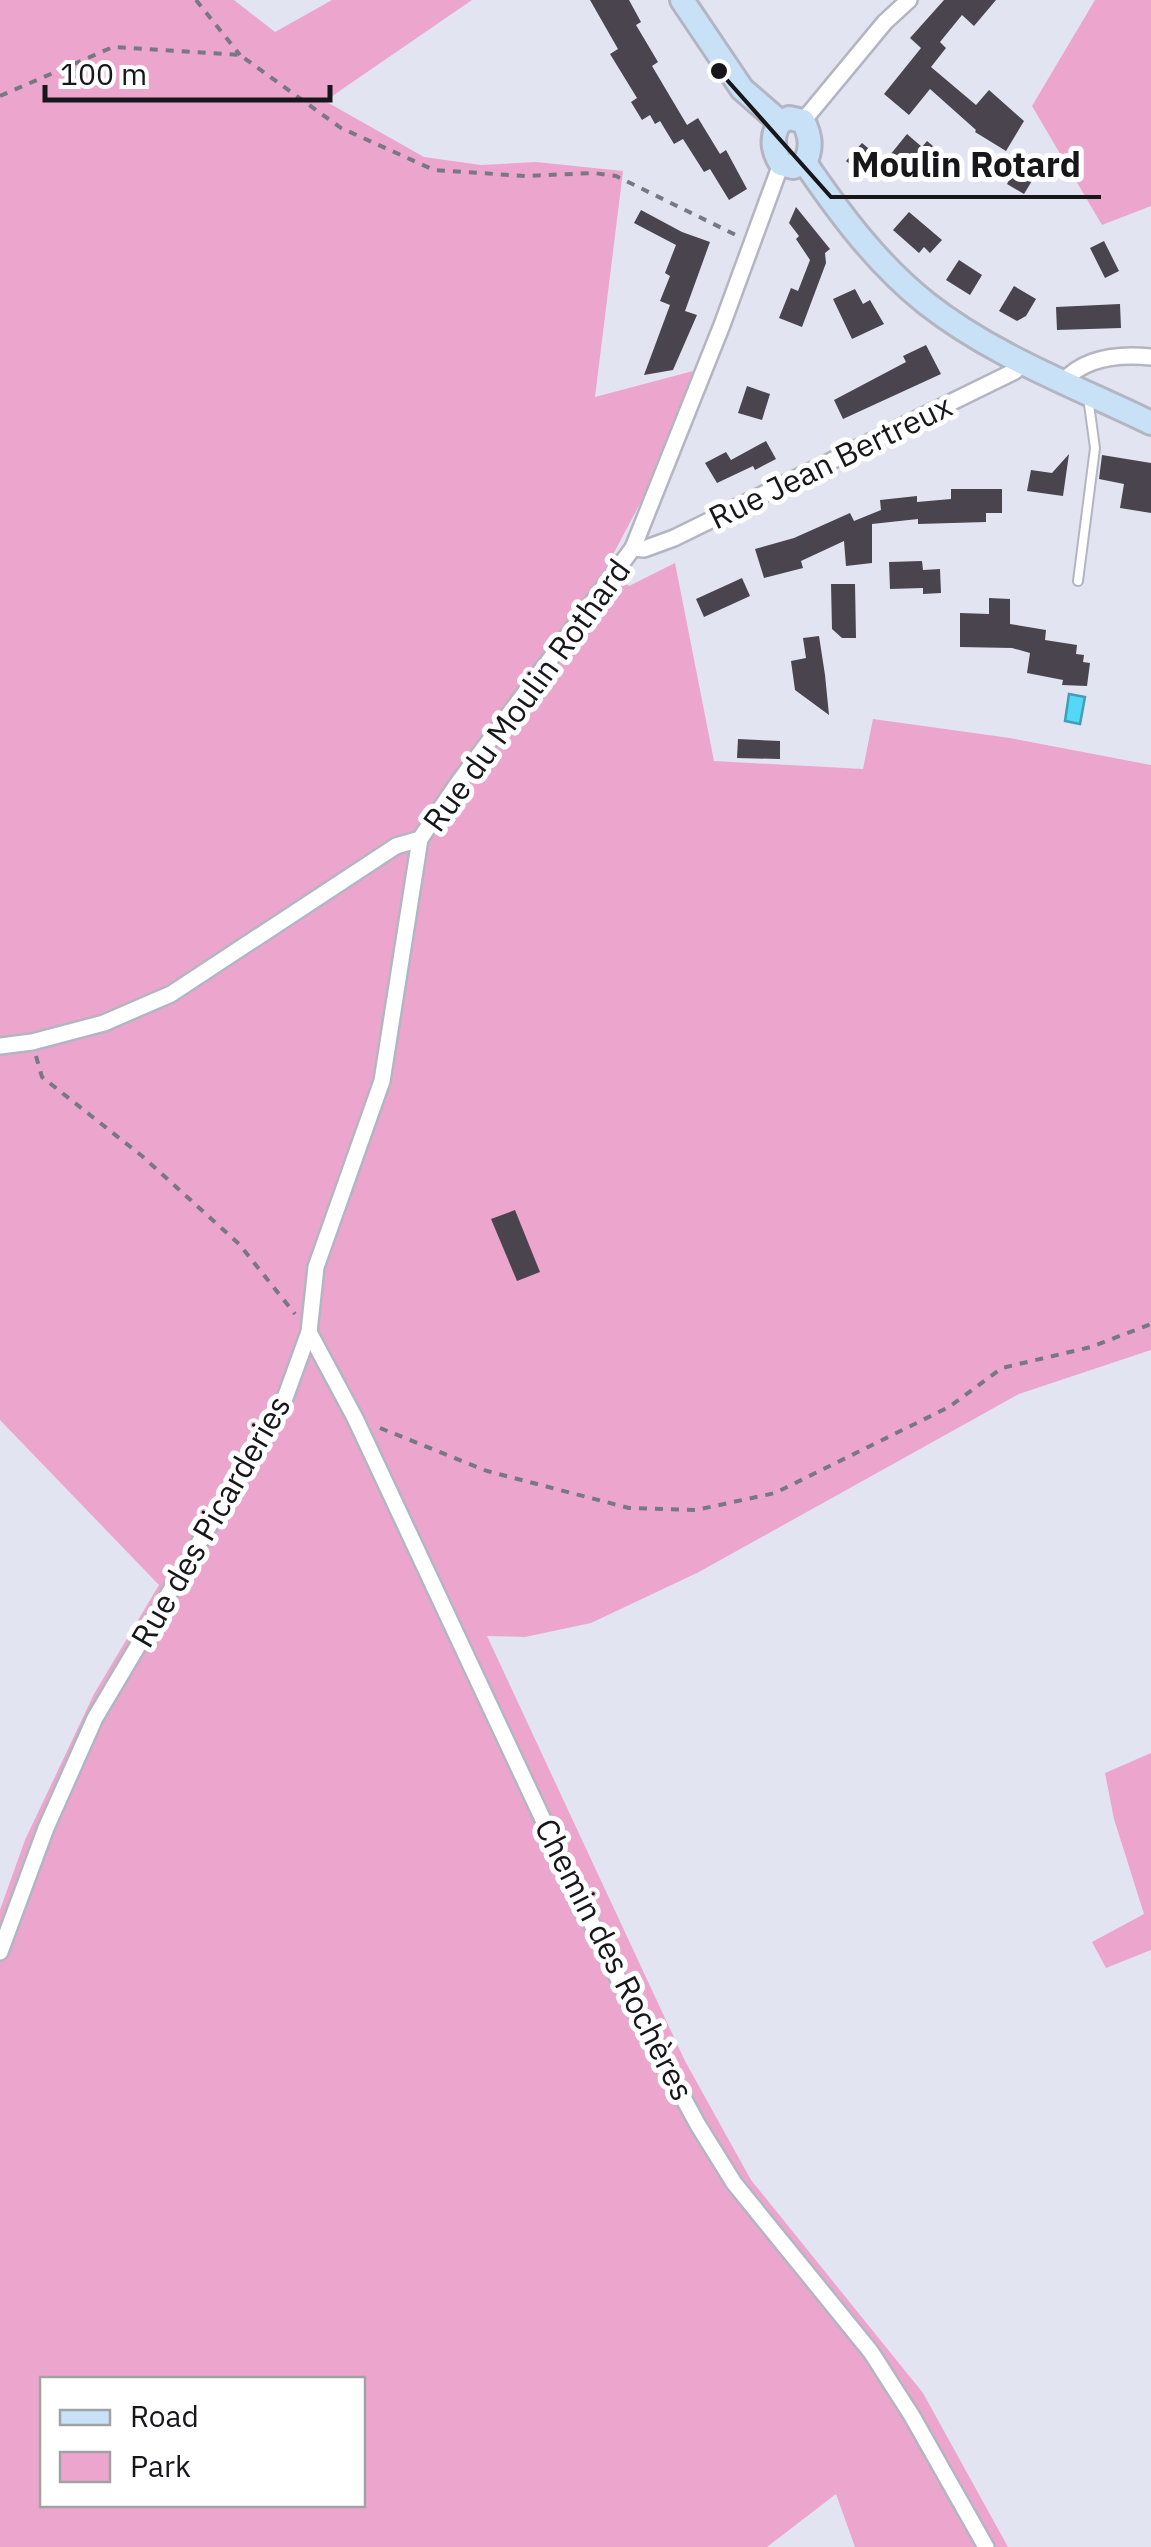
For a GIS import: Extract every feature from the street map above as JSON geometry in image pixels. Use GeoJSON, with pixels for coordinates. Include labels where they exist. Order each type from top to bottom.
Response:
{"type":"FeatureCollection","features":[{"type":"Feature","properties":{"kind":"main road"},"geometry":{"type":"LineString","coordinates":[[682,0],[742,89],[809,132],[810,152],[793,164]]}},
{"type":"Feature","properties":{"kind":"main road"},"geometry":{"type":"LineString","coordinates":[[792,122],[774,132],[775,154],[793,164],[902,281],[941,313],[1020,362],[1151,423]]}},
{"type":"Feature","properties":{"kind":"street"},"geometry":{"type":"LineString","coordinates":[[792,122],[909,0]]}},
{"type":"Feature","properties":{"kind":"street","name":"Rue du Moulin Rothard"},"geometry":{"type":"LineString","coordinates":[[0,1046],[32,1042],[104,1023],[171,994],[396,846],[420,839],[633,548],[753,243],[793,164]]}},
{"type":"Feature","properties":{"kind":"street"},"geometry":{"type":"LineString","coordinates":[[1064,381],[1088,361],[1151,357]]}},
{"type":"Feature","properties":{"kind":"street","name":"Rue Jean Bertreux"},"geometry":{"type":"LineString","coordinates":[[633,548],[644,549],[674,538],[1015,371],[1020,362]]}},
{"type":"Feature","properties":{"kind":"street","name":"Rue des Picarderies"},"geometry":{"type":"LineString","coordinates":[[0,1952],[46,1828],[95,1718],[284,1398],[308,1332],[316,1267],[382,1080],[420,839]]}},
{"type":"Feature","properties":{"kind":"street","name":"Chemin des Rochères"},"geometry":{"type":"LineString","coordinates":[[308,1332],[355,1418],[613,1969],[698,2124],[734,2183],[871,2352],[986,2547]]}},
{"type":"Feature","properties":{"kind":"lane"},"geometry":{"type":"LineString","coordinates":[[1078,582],[1094,448],[1087,392]]}},
{"type":"Feature","properties":{"kind":"path"},"geometry":{"type":"LineString","coordinates":[[196,0],[240,55],[341,128],[434,170],[525,176],[594,172],[616,176],[753,243]]}},
{"type":"Feature","properties":{"kind":"path"},"geometry":{"type":"LineString","coordinates":[[0,96],[113,47],[240,55]]}},
{"type":"Feature","properties":{"kind":"path"},"geometry":{"type":"LineString","coordinates":[[32,1042],[42,1077],[142,1156],[239,1244],[308,1332]]}},
{"type":"Feature","properties":{"kind":"path"},"geometry":{"type":"LineString","coordinates":[[355,1418],[487,1471],[628,1508],[696,1510],[775,1493],[949,1408],[1002,1368],[1091,1346],[1151,1324]]}},
{"type":"Feature","properties":{"kind":"green space"},"geometry":{"type":"Polygon","coordinates":[[[0,0],[234,0],[275,32],[332,0],[472,0],[325,101],[424,157],[481,165],[536,162],[623,171],[595,397],[693,371],[652,481],[608,564],[629,586],[675,563],[714,761],[863,769],[873,719],[1010,738],[1151,765],[1151,1350],[1019,1394],[699,1572],[591,1623],[525,1637],[487,1636],[685,2061],[751,2180],[923,2393],[1008,2547],[855,2547],[836,2494],[767,2547],[0,2547],[0,1910],[25,1840],[94,1694],[159,1585],[0,1420],[0,0]]]}},
{"type":"Feature","properties":{"kind":"green space"},"geometry":{"type":"Polygon","coordinates":[[[1095,0],[1151,0],[1151,206],[1102,225],[1032,106],[1095,0]]]}},
{"type":"Feature","properties":{"kind":"green space"},"geometry":{"type":"Polygon","coordinates":[[[1151,1753],[1151,1950],[1106,1968],[1092,1942],[1144,1914],[1114,1819],[1105,1773],[1151,1753]]]}},
{"type":"Feature","properties":{"kind":"water"},"geometry":{"type":"Polygon","coordinates":[[[1069,694],[1085,697],[1080,724],[1065,721],[1069,694]]]}},
{"type":"Feature","properties":{"kind":"building"},"geometry":{"type":"Polygon","coordinates":[[[590,0],[629,0],[641,22],[636,25],[658,62],[652,66],[687,125],[698,118],[720,154],[726,150],[747,189],[729,200],[710,169],[704,172],[683,139],[674,144],[660,121],[655,124],[650,115],[642,120],[631,102],[637,98],[610,54],[618,49],[590,0]]]}},
{"type":"Feature","properties":{"kind":"building"},"geometry":{"type":"Polygon","coordinates":[[[944,0],[996,0],[974,26],[962,15],[940,42],[946,48],[931,67],[976,105],[989,90],[1024,121],[1006,151],[975,132],[930,89],[909,115],[884,94],[921,48],[910,38],[944,0]]]}},
{"type":"Feature","properties":{"kind":"building"},"geometry":{"type":"Polygon","coordinates":[[[907,134],[922,147],[927,141],[951,161],[938,176],[915,156],[905,168],[890,155],[907,134]]]}},
{"type":"Feature","properties":{"kind":"building"},"geometry":{"type":"Polygon","coordinates":[[[862,143],[880,158],[864,176],[846,161],[862,143]]]}},
{"type":"Feature","properties":{"kind":"building"},"geometry":{"type":"Polygon","coordinates":[[[1023,156],[1041,166],[1024,194],[1007,184],[1023,156]]]}},
{"type":"Feature","properties":{"kind":"building"},"geometry":{"type":"Polygon","coordinates":[[[796,207],[830,249],[825,253],[826,263],[802,327],[779,318],[791,288],[798,291],[810,260],[789,223],[796,207]]]}},
{"type":"Feature","properties":{"kind":"building"},"geometry":{"type":"Polygon","coordinates":[[[641,210],[710,242],[685,311],[697,315],[673,370],[644,375],[670,305],[660,301],[676,245],[634,223],[641,210]]]}},
{"type":"Feature","properties":{"kind":"building"},"geometry":{"type":"Polygon","coordinates":[[[909,212],[942,240],[930,253],[924,247],[919,253],[893,230],[909,212]]]}},
{"type":"Feature","properties":{"kind":"building"},"geometry":{"type":"Polygon","coordinates":[[[1104,241],[1119,271],[1105,278],[1090,248],[1104,241]]]}},
{"type":"Feature","properties":{"kind":"building"},"geometry":{"type":"Polygon","coordinates":[[[959,260],[982,275],[970,295],[946,280],[959,260]]]}},
{"type":"Feature","properties":{"kind":"building"},"geometry":{"type":"Polygon","coordinates":[[[1014,286],[1036,299],[1026,316],[1017,321],[999,311],[1014,286]]]}},
{"type":"Feature","properties":{"kind":"building"},"geometry":{"type":"Polygon","coordinates":[[[855,289],[863,304],[870,300],[884,324],[852,339],[833,299],[855,289]]]}},
{"type":"Feature","properties":{"kind":"building"},"geometry":{"type":"Polygon","coordinates":[[[1120,304],[1121,328],[1057,330],[1056,307],[1120,304]]]}},
{"type":"Feature","properties":{"kind":"building"},"geometry":{"type":"Polygon","coordinates":[[[926,345],[941,374],[843,419],[834,400],[906,362],[903,356],[926,345]]]}},
{"type":"Feature","properties":{"kind":"building"},"geometry":{"type":"Polygon","coordinates":[[[747,386],[770,394],[762,420],[738,413],[747,386]]]}},
{"type":"Feature","properties":{"kind":"building"},"geometry":{"type":"Polygon","coordinates":[[[766,441],[776,459],[755,470],[753,466],[717,483],[705,463],[726,452],[731,460],[766,441]]]}},
{"type":"Feature","properties":{"kind":"building"},"geometry":{"type":"Polygon","coordinates":[[[1069,454],[1063,496],[1027,491],[1031,470],[1052,473],[1069,454]]]}},
{"type":"Feature","properties":{"kind":"building"},"geometry":{"type":"Polygon","coordinates":[[[1102,455],[1151,463],[1151,513],[1120,508],[1124,484],[1099,479],[1102,455]]]}},
{"type":"Feature","properties":{"kind":"building"},"geometry":{"type":"Polygon","coordinates":[[[951,489],[1002,489],[1002,513],[986,513],[986,522],[918,524],[918,519],[872,524],[872,563],[846,566],[844,541],[801,561],[803,568],[764,578],[755,549],[794,538],[850,513],[854,521],[881,510],[880,500],[917,496],[917,502],[951,499],[951,489]]]}},
{"type":"Feature","properties":{"kind":"building"},"geometry":{"type":"Polygon","coordinates":[[[922,561],[923,570],[940,569],[941,593],[923,594],[923,588],[890,589],[889,562],[922,561]]]}},
{"type":"Feature","properties":{"kind":"building"},"geometry":{"type":"Polygon","coordinates":[[[742,578],[750,596],[704,617],[696,599],[742,578]]]}},
{"type":"Feature","properties":{"kind":"building"},"geometry":{"type":"Polygon","coordinates":[[[831,584],[855,584],[856,638],[842,638],[832,629],[831,584]]]}},
{"type":"Feature","properties":{"kind":"building"},"geometry":{"type":"Polygon","coordinates":[[[989,598],[1010,599],[1010,624],[1046,630],[1045,640],[1077,645],[1076,654],[1084,655],[1083,662],[1090,663],[1087,686],[1062,685],[1063,680],[1027,673],[1030,653],[1012,648],[960,647],[960,613],[989,614],[989,598]]]}},
{"type":"Feature","properties":{"kind":"building"},"geometry":{"type":"Polygon","coordinates":[[[819,636],[829,715],[795,690],[791,661],[806,658],[803,638],[819,636]]]}},
{"type":"Feature","properties":{"kind":"building"},"geometry":{"type":"Polygon","coordinates":[[[738,739],[780,741],[780,759],[737,758],[738,739]]]}},
{"type":"Feature","properties":{"kind":"building"},"geometry":{"type":"Polygon","coordinates":[[[515,1210],[540,1272],[517,1281],[491,1219],[515,1210]]]}},
{"type":"Feature","properties":{"kind":"place","name":"Moulin Rotard"},"geometry":{"type":"Point","coordinates":[719,71]}}]}
